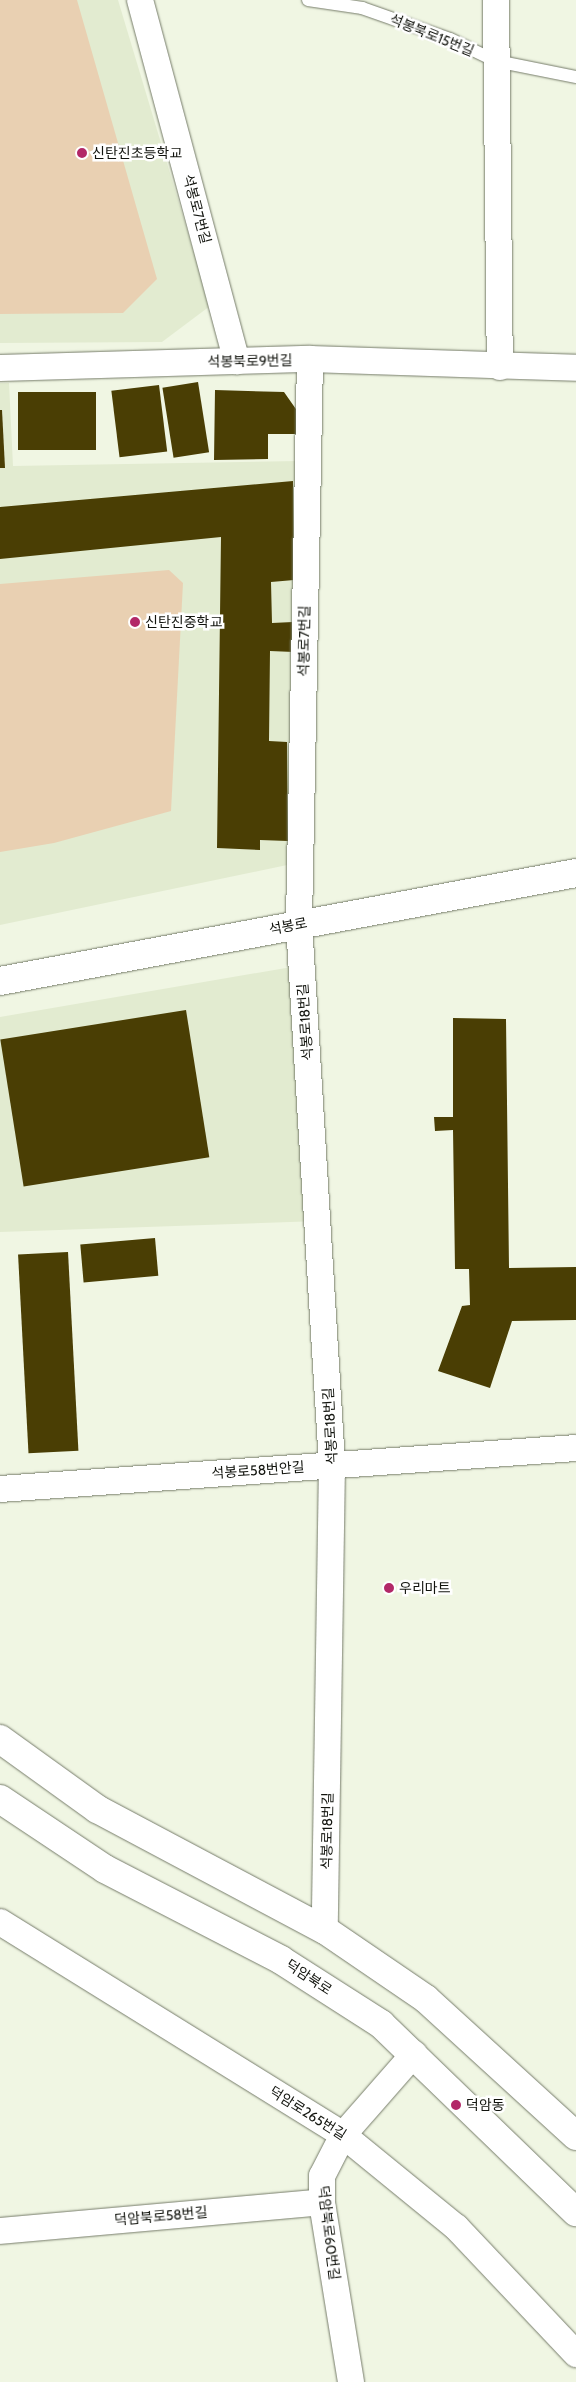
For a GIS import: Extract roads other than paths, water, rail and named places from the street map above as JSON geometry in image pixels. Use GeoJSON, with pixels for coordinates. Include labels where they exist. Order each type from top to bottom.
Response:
{"type":"FeatureCollection","features":[{"type":"Feature","properties":{"kind":"street","name":"석봉로7번길"},"geometry":{"type":"LineString","coordinates":[[140,0],[237,361]]}},
{"type":"Feature","properties":{"kind":"street","name":"석봉북로15번길"},"geometry":{"type":"LineString","coordinates":[[496,0],[496,61]]}},
{"type":"Feature","properties":{"kind":"street"},"geometry":{"type":"LineString","coordinates":[[496,61],[500,367]]}},
{"type":"Feature","properties":{"kind":"street","name":"석봉로7번길"},"geometry":{"type":"LineString","coordinates":[[299,924],[310,359]]}},
{"type":"Feature","properties":{"kind":"street","name":"석봉북로9번길"},"geometry":{"type":"LineString","coordinates":[[0,368],[310,359],[500,367],[576,368]]}},
{"type":"Feature","properties":{"kind":"street","name":"석봉로"},"geometry":{"type":"LineString","coordinates":[[0,981],[576,873]]}},
{"type":"Feature","properties":{"kind":"street","name":"석봉로18번길"},"geometry":{"type":"LineString","coordinates":[[299,924],[332,1464],[325,1930]]}},
{"type":"Feature","properties":{"kind":"street","name":"석봉로58번안길"},"geometry":{"type":"LineString","coordinates":[[0,1489],[576,1448]]}},
{"type":"Feature","properties":{"kind":"street"},"geometry":{"type":"LineString","coordinates":[[0,1739],[98,1809],[325,1930],[426,1999],[576,2136]]}},
{"type":"Feature","properties":{"kind":"street","name":"덕암북로"},"geometry":{"type":"LineString","coordinates":[[0,1798],[105,1869],[281,1960],[381,2024],[576,2212]]}},
{"type":"Feature","properties":{"kind":"street","name":"덕암로265번길"},"geometry":{"type":"LineString","coordinates":[[0,1922],[343,2134],[456,2227],[576,2354]]}},
{"type":"Feature","properties":{"kind":"street","name":"덕암북로60번길"},"geometry":{"type":"LineString","coordinates":[[350,2382],[322,2202],[322,2176],[343,2134],[414,2054]]}},
{"type":"Feature","properties":{"kind":"street","name":"덕암북로58번길"},"geometry":{"type":"LineString","coordinates":[[0,2231],[322,2202]]}},
{"type":"Feature","properties":{"kind":"lane","name":"석봉북로15번길"},"geometry":{"type":"LineString","coordinates":[[308,0],[362,8],[450,40],[496,61],[576,77]]}},
{"type":"Feature","properties":{"kind":"place","name":"신탄진초등학교"},"geometry":{"type":"Point","coordinates":[82,153]}},
{"type":"Feature","properties":{"kind":"place","name":"신탄진중학교"},"geometry":{"type":"Point","coordinates":[135,622]}},
{"type":"Feature","properties":{"kind":"place","name":"우리마트"},"geometry":{"type":"Point","coordinates":[389,1588]}},
{"type":"Feature","properties":{"kind":"place","name":"덕암동"},"geometry":{"type":"Point","coordinates":[456,2105]}}]}
